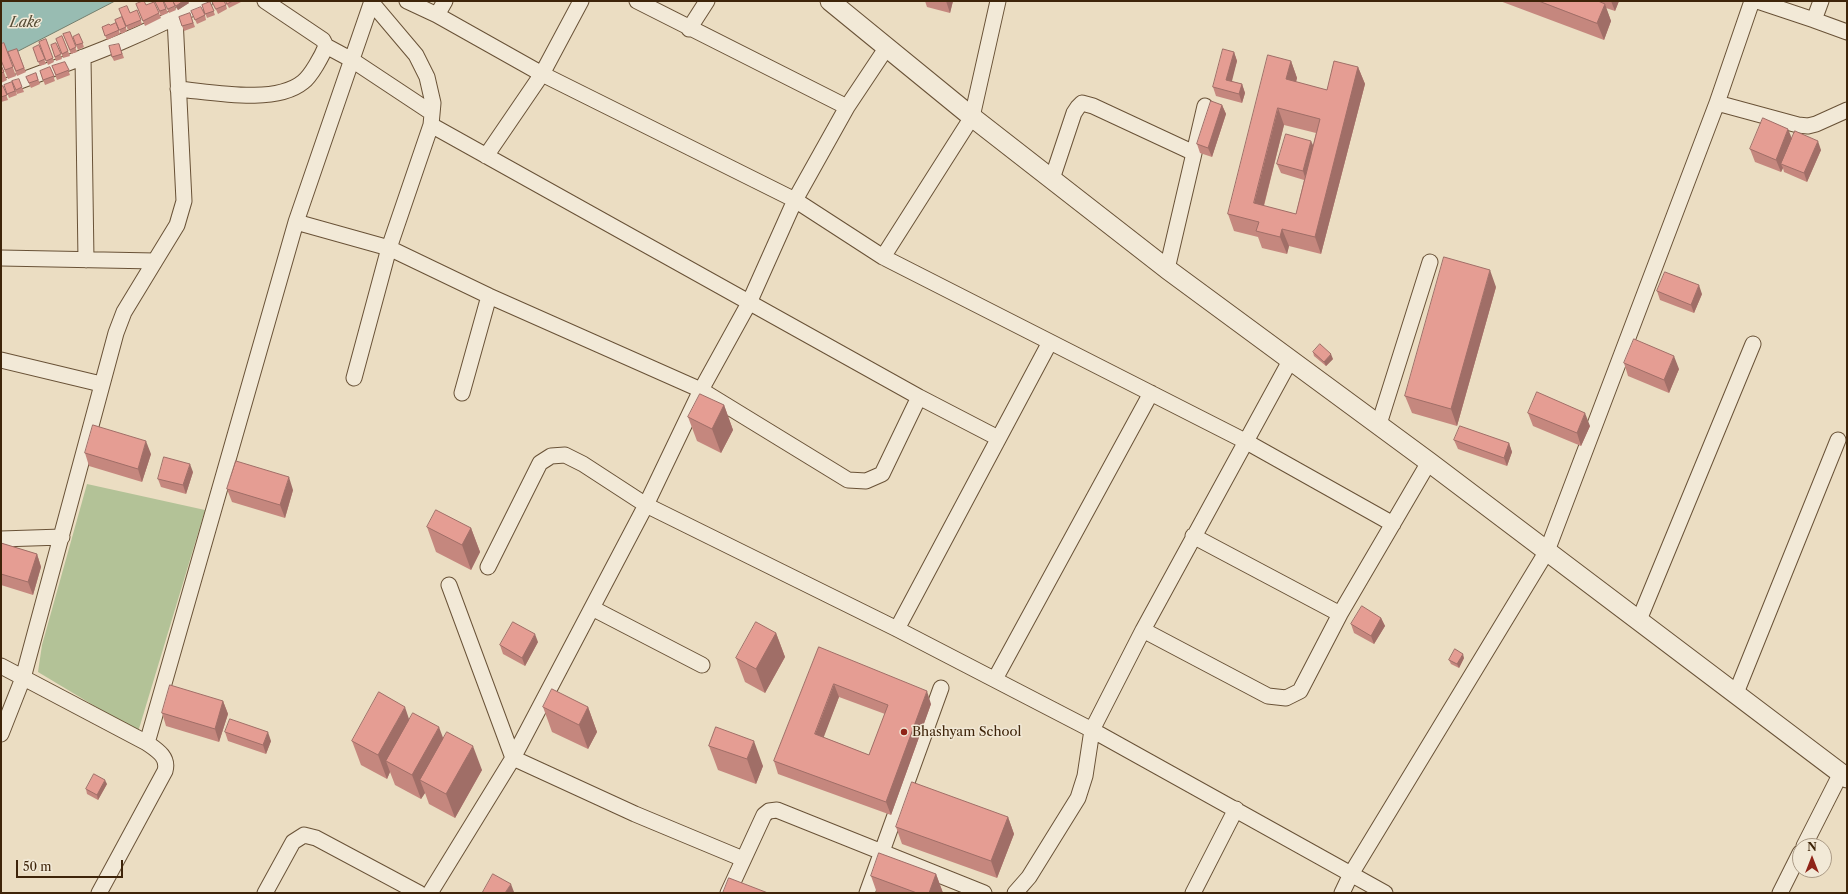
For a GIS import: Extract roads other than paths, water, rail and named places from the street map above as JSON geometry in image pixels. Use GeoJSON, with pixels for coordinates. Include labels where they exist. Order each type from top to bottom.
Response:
{"type":"FeatureCollection","features":[{"type":"Feature","properties":{"kind":"street"},"geometry":{"type":"LineString","coordinates":[[1,88],[83,57],[175,18],[205,1]]}},
{"type":"Feature","properties":{"kind":"street"},"geometry":{"type":"LineString","coordinates":[[265,1],[316,34],[323,40],[326,46],[352,60],[431,119],[486,156],[919,397],[998,438]]}},
{"type":"Feature","properties":{"kind":"street"},"geometry":{"type":"LineString","coordinates":[[407,1],[437,15],[542,74],[796,200],[883,257],[1246,442],[1393,524]]}},
{"type":"Feature","properties":{"kind":"street"},"geometry":{"type":"LineString","coordinates":[[437,15],[445,1]]}},
{"type":"Feature","properties":{"kind":"street"},"geometry":{"type":"LineString","coordinates":[[486,156],[542,74],[581,1]]}},
{"type":"Feature","properties":{"kind":"street"},"geometry":{"type":"LineString","coordinates":[[637,1],[689,29],[847,107]]}},
{"type":"Feature","properties":{"kind":"street"},"geometry":{"type":"LineString","coordinates":[[689,29],[707,1]]}},
{"type":"Feature","properties":{"kind":"street"},"geometry":{"type":"LineString","coordinates":[[830,1],[972,117],[1167,269],[1379,424],[1736,693],[1845,769],[1808,838]]}},
{"type":"Feature","properties":{"kind":"street"},"geometry":{"type":"LineString","coordinates":[[883,257],[972,117],[998,1]]}},
{"type":"Feature","properties":{"kind":"street"},"geometry":{"type":"LineString","coordinates":[[1342,893],[1351,874],[1548,551],[1717,103],[1752,1]]}},
{"type":"Feature","properties":{"kind":"street"},"geometry":{"type":"LineString","coordinates":[[1757,1],[1847,32]]}},
{"type":"Feature","properties":{"kind":"street"},"geometry":{"type":"LineString","coordinates":[[1814,20],[1822,1]]}},
{"type":"Feature","properties":{"kind":"street"},"geometry":{"type":"LineString","coordinates":[[147,743],[296,222],[372,2]]}},
{"type":"Feature","properties":{"kind":"street"},"geometry":{"type":"LineString","coordinates":[[354,378],[389,248],[431,119],[433,103],[427,77],[416,55],[372,2]]}},
{"type":"Feature","properties":{"kind":"street"},"geometry":{"type":"LineString","coordinates":[[1,734],[23,678],[62,537],[101,384],[122,317],[177,225],[184,200],[175,18]]}},
{"type":"Feature","properties":{"kind":"street"},"geometry":{"type":"LineString","coordinates":[[178,89],[260,96],[279,93],[303,82],[322,56],[326,46]]}},
{"type":"Feature","properties":{"kind":"street"},"geometry":{"type":"LineString","coordinates":[[430,893],[513,758],[646,505],[701,390],[749,303],[796,200],[847,107],[887,47]]}},
{"type":"Feature","properties":{"kind":"street"},"geometry":{"type":"LineString","coordinates":[[83,57],[86,260]]}},
{"type":"Feature","properties":{"kind":"street"},"geometry":{"type":"LineString","coordinates":[[1052,179],[1074,113],[1082,103],[1093,106],[1194,153]]}},
{"type":"Feature","properties":{"kind":"street"},"geometry":{"type":"LineString","coordinates":[[1717,103],[1798,125],[1808,126],[1847,110]]}},
{"type":"Feature","properties":{"kind":"street"},"geometry":{"type":"LineString","coordinates":[[1167,269],[1205,106]]}},
{"type":"Feature","properties":{"kind":"street"},"geometry":{"type":"LineString","coordinates":[[296,222],[389,248],[489,296],[701,390],[848,480],[866,481],[882,474],[919,397]]}},
{"type":"Feature","properties":{"kind":"street"},"geometry":{"type":"LineString","coordinates":[[1,258],[155,260]]}},
{"type":"Feature","properties":{"kind":"street"},"geometry":{"type":"LineString","coordinates":[[1379,424],[1430,262]]}},
{"type":"Feature","properties":{"kind":"street"},"geometry":{"type":"LineString","coordinates":[[462,393],[489,296]]}},
{"type":"Feature","properties":{"kind":"street"},"geometry":{"type":"LineString","coordinates":[[897,628],[1050,342]]}},
{"type":"Feature","properties":{"kind":"street"},"geometry":{"type":"LineString","coordinates":[[1639,620],[1753,344]]}},
{"type":"Feature","properties":{"kind":"street"},"geometry":{"type":"LineString","coordinates":[[1015,893],[1029,877],[1078,798],[1085,776],[1092,730],[1193,536],[1291,359]]}},
{"type":"Feature","properties":{"kind":"street"},"geometry":{"type":"LineString","coordinates":[[1,360],[101,384]]}},
{"type":"Feature","properties":{"kind":"street"},"geometry":{"type":"LineString","coordinates":[[995,679],[1151,393]]}},
{"type":"Feature","properties":{"kind":"street"},"geometry":{"type":"LineString","coordinates":[[1736,693],[1838,440]]}},
{"type":"Feature","properties":{"kind":"street"},"geometry":{"type":"LineString","coordinates":[[488,567],[540,463],[551,456],[565,455],[583,464],[646,505],[897,628],[995,679],[1092,730],[1385,893]]}},
{"type":"Feature","properties":{"kind":"street"},"geometry":{"type":"LineString","coordinates":[[1143,630],[1268,696],[1286,698],[1300,691],[1340,614],[1429,462]]}},
{"type":"Feature","properties":{"kind":"street"},"geometry":{"type":"LineString","coordinates":[[1193,536],[1340,614]]}},
{"type":"Feature","properties":{"kind":"street"},"geometry":{"type":"LineString","coordinates":[[1,540],[62,537]]}},
{"type":"Feature","properties":{"kind":"street"},"geometry":{"type":"LineString","coordinates":[[449,585],[513,758],[635,814],[743,859]]}},
{"type":"Feature","properties":{"kind":"street"},"geometry":{"type":"LineString","coordinates":[[592,608],[702,665]]}},
{"type":"Feature","properties":{"kind":"street"},"geometry":{"type":"LineString","coordinates":[[1,666],[147,743],[164,756],[166,761],[165,770],[99,893]]}},
{"type":"Feature","properties":{"kind":"street"},"geometry":{"type":"LineString","coordinates":[[867,893],[942,688]]}},
{"type":"Feature","properties":{"kind":"street"},"geometry":{"type":"LineString","coordinates":[[728,893],[764,815],[770,811],[777,810],[984,893]]}},
{"type":"Feature","properties":{"kind":"street"},"geometry":{"type":"LineString","coordinates":[[1193,893],[1236,810]]}},
{"type":"Feature","properties":{"kind":"street"},"geometry":{"type":"LineString","coordinates":[[266,893],[293,842],[304,836],[316,838],[419,893]]}},
{"type":"Feature","properties":{"kind":"street"},"geometry":{"type":"LineString","coordinates":[[1780,893],[1792,869]]}},
{"type":"Feature","properties":{"kind":"water","name":"Lake"},"geometry":{"type":"Polygon","coordinates":[[[1,1],[115,1],[1,60],[1,1]]]}},
{"type":"Feature","properties":{"kind":"place","name":"Bhashyam School"},"geometry":{"type":"Point","coordinates":[904,732]}}]}
